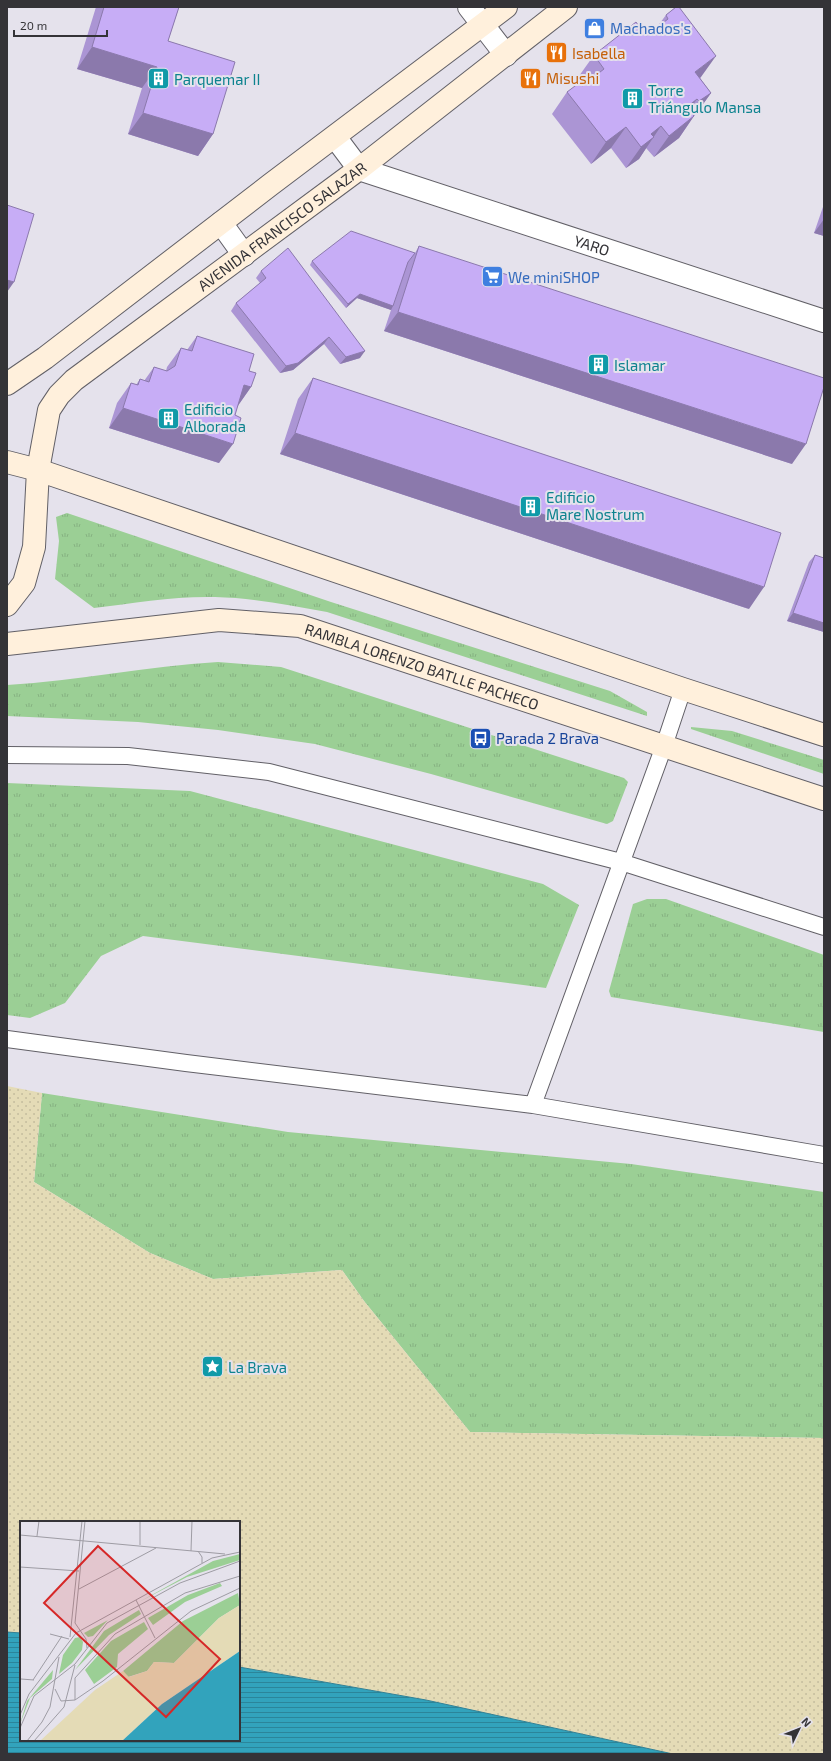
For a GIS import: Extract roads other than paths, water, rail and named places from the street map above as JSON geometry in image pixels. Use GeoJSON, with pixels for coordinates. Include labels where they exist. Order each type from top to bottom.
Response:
{"type":"FeatureCollection","features":[{"type":"Feature","properties":{"kind":"main road"},"geometry":{"type":"LineString","coordinates":[[7,384],[46,358],[506,7]]}},
{"type":"Feature","properties":{"kind":"main road","name":"AVENIDA FRANCISCO SALAZAR"},"geometry":{"type":"LineString","coordinates":[[7,606],[24,583],[34,547],[38,470],[49,410],[59,395],[74,380],[359,169],[566,7]]}},
{"type":"Feature","properties":{"kind":"main road"},"geometry":{"type":"LineString","coordinates":[[7,462],[38,470],[683,689],[824,735]]}},
{"type":"Feature","properties":{"kind":"main road","name":"RAMBLA LORENZO BATLLE PACHECO"},"geometry":{"type":"LineString","coordinates":[[7,644],[219,620],[300,626],[824,799]]}},
{"type":"Feature","properties":{"kind":"street"},"geometry":{"type":"LineString","coordinates":[[469,7],[506,55]]}},
{"type":"Feature","properties":{"kind":"street"},"geometry":{"type":"LineString","coordinates":[[335,137],[359,169]]}},
{"type":"Feature","properties":{"kind":"street","name":"YARO"},"geometry":{"type":"LineString","coordinates":[[359,169],[824,321]]}},
{"type":"Feature","properties":{"kind":"street"},"geometry":{"type":"LineString","coordinates":[[221,223],[244,255]]}},
{"type":"Feature","properties":{"kind":"lane"},"geometry":{"type":"LineString","coordinates":[[533,1105],[664,746],[683,689]]}},
{"type":"Feature","properties":{"kind":"lane"},"geometry":{"type":"LineString","coordinates":[[7,755],[128,756],[269,772],[621,862],[824,927]]}},
{"type":"Feature","properties":{"kind":"lane"},"geometry":{"type":"LineString","coordinates":[[7,1039],[186,1063],[533,1105],[824,1155]]}},
{"type":"Feature","properties":{"kind":"water"},"geometry":{"type":"Polygon","coordinates":[[[7,1632],[20,1633],[20,1741],[240,1741],[240,1667],[426,1700],[673,1754],[7,1754],[7,1632]]]}},
{"type":"Feature","properties":{"kind":"place","name":"Machados's"},"geometry":{"type":"Point","coordinates":[594,28]}},
{"type":"Feature","properties":{"kind":"place","name":"Isabella"},"geometry":{"type":"Point","coordinates":[557,53]}},
{"type":"Feature","properties":{"kind":"place","name":"Misushi"},"geometry":{"type":"Point","coordinates":[530,78]}},
{"type":"Feature","properties":{"kind":"place","name":"Parquemar II"},"geometry":{"type":"Point","coordinates":[159,79]}},
{"type":"Feature","properties":{"kind":"place","name":"Torre Triángulo Mansa"},"geometry":{"type":"Point","coordinates":[632,99]}},
{"type":"Feature","properties":{"kind":"place","name":"We miniSHOP"},"geometry":{"type":"Point","coordinates":[493,277]}},
{"type":"Feature","properties":{"kind":"place","name":"Islamar"},"geometry":{"type":"Point","coordinates":[598,365]}},
{"type":"Feature","properties":{"kind":"place","name":"Edificio Alborada"},"geometry":{"type":"Point","coordinates":[169,418]}},
{"type":"Feature","properties":{"kind":"place","name":"Edificio Mare Nostrum"},"geometry":{"type":"Point","coordinates":[531,506]}},
{"type":"Feature","properties":{"kind":"place","name":"Parada 2 Brava"},"geometry":{"type":"Point","coordinates":[480,738]}},
{"type":"Feature","properties":{"kind":"place","name":"La Brava"},"geometry":{"type":"Point","coordinates":[212,1367]}}]}
